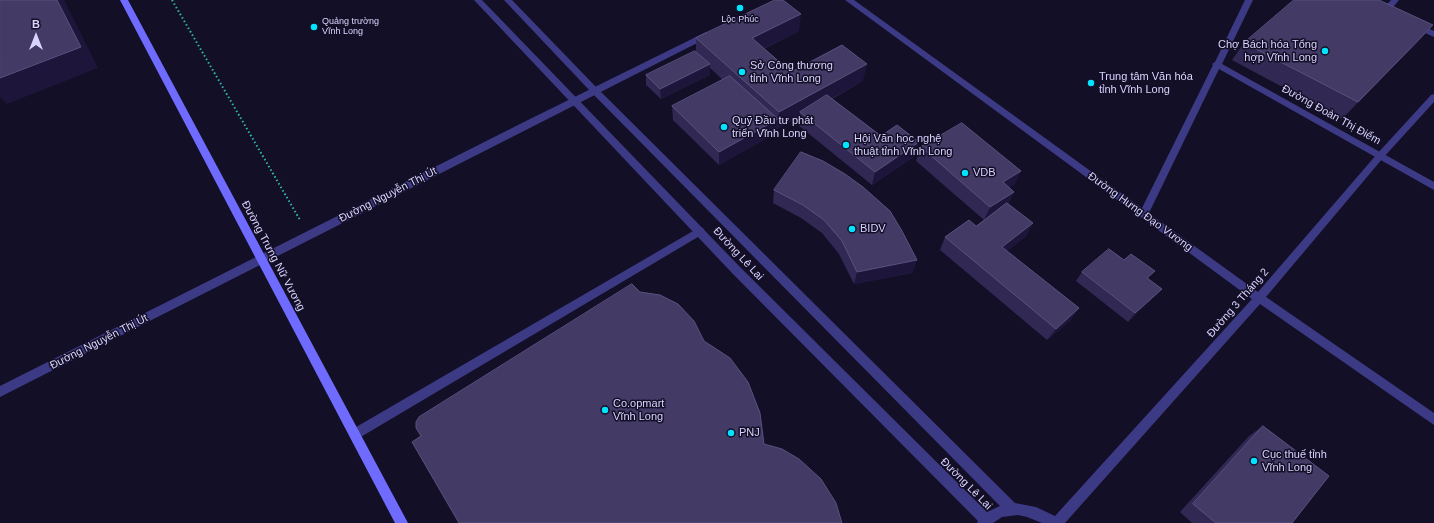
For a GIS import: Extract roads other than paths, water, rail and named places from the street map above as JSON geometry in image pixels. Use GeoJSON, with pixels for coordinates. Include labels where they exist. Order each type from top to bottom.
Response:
{"type":"FeatureCollection","features":[{"type":"Feature","properties":{"kind":"main road","name":"Đường Trưng Nữ Vương"},"geometry":{"type":"LineString","coordinates":[[124,0],[402,523]]}},
{"type":"Feature","properties":{"kind":"street","name":"Đường Lê Lai"},"geometry":{"type":"LineString","coordinates":[[478,0],[736,270],[984,522]]}},
{"type":"Feature","properties":{"kind":"street","name":"Đường Lê Lai"},"geometry":{"type":"LineString","coordinates":[[508,0],[594,90],[1012,509]]}},
{"type":"Feature","properties":{"kind":"street","name":"Đường Hưng Đạo Vương"},"geometry":{"type":"LineString","coordinates":[[849,0],[1259,298],[1434,420]]}},
{"type":"Feature","properties":{"kind":"street"},"geometry":{"type":"LineString","coordinates":[[1144,214],[1216,64],[1249,0]]}},
{"type":"Feature","properties":{"kind":"street"},"geometry":{"type":"LineString","coordinates":[[1386,10],[1395,0]]}},
{"type":"Feature","properties":{"kind":"street"},"geometry":{"type":"LineString","coordinates":[[1406,21],[1434,34]]}},
{"type":"Feature","properties":{"kind":"street","name":"Đường Nguyễn Thị Út"},"geometry":{"type":"LineString","coordinates":[[0,392],[262,260],[573,100],[713,31]]}},
{"type":"Feature","properties":{"kind":"street","name":"Đường Đoàn Thị Điểm"},"geometry":{"type":"LineString","coordinates":[[1216,64],[1434,186]]}},
{"type":"Feature","properties":{"kind":"street","name":"Đường 3 Tháng 2"},"geometry":{"type":"LineString","coordinates":[[1057,523],[1259,298],[1380,156],[1434,97]]}},
{"type":"Feature","properties":{"kind":"street"},"geometry":{"type":"LineString","coordinates":[[354,434],[700,231]]}},
{"type":"Feature","properties":{"kind":"street"},"geometry":{"type":"LineString","coordinates":[[984,522],[990,516],[1005,509],[1022,509],[1040,514],[1054,523]]}},
{"type":"Feature","properties":{"kind":"place","name":"Lộc Phúc"},"geometry":{"type":"Point","coordinates":[740,8]}},
{"type":"Feature","properties":{"kind":"place","name":"Quảng trường Vĩnh Long"},"geometry":{"type":"Point","coordinates":[314,27]}},
{"type":"Feature","properties":{"kind":"place","name":"Chợ Bách hóa Tổng hợp Vĩnh Long"},"geometry":{"type":"Point","coordinates":[1325,51]}},
{"type":"Feature","properties":{"kind":"place","name":"Sở Công thương tỉnh Vĩnh Long"},"geometry":{"type":"Point","coordinates":[742,72]}},
{"type":"Feature","properties":{"kind":"place","name":"Trung tâm Văn hóa tỉnh Vĩnh Long"},"geometry":{"type":"Point","coordinates":[1091,83]}},
{"type":"Feature","properties":{"kind":"place","name":"Quỹ Đầu tư phát triển Vĩnh Long"},"geometry":{"type":"Point","coordinates":[724,127]}},
{"type":"Feature","properties":{"kind":"place","name":"Hội Văn học nghệ thuật tỉnh Vĩnh Long"},"geometry":{"type":"Point","coordinates":[846,145]}},
{"type":"Feature","properties":{"kind":"place","name":"VDB"},"geometry":{"type":"Point","coordinates":[965,173]}},
{"type":"Feature","properties":{"kind":"place","name":"BIDV"},"geometry":{"type":"Point","coordinates":[852,229]}},
{"type":"Feature","properties":{"kind":"place","name":"Co.opmart Vĩnh Long"},"geometry":{"type":"Point","coordinates":[605,410]}},
{"type":"Feature","properties":{"kind":"place","name":"PNJ"},"geometry":{"type":"Point","coordinates":[731,433]}},
{"type":"Feature","properties":{"kind":"place","name":"Cục thuế tỉnh Vĩnh Long"},"geometry":{"type":"Point","coordinates":[1254,461]}}]}
